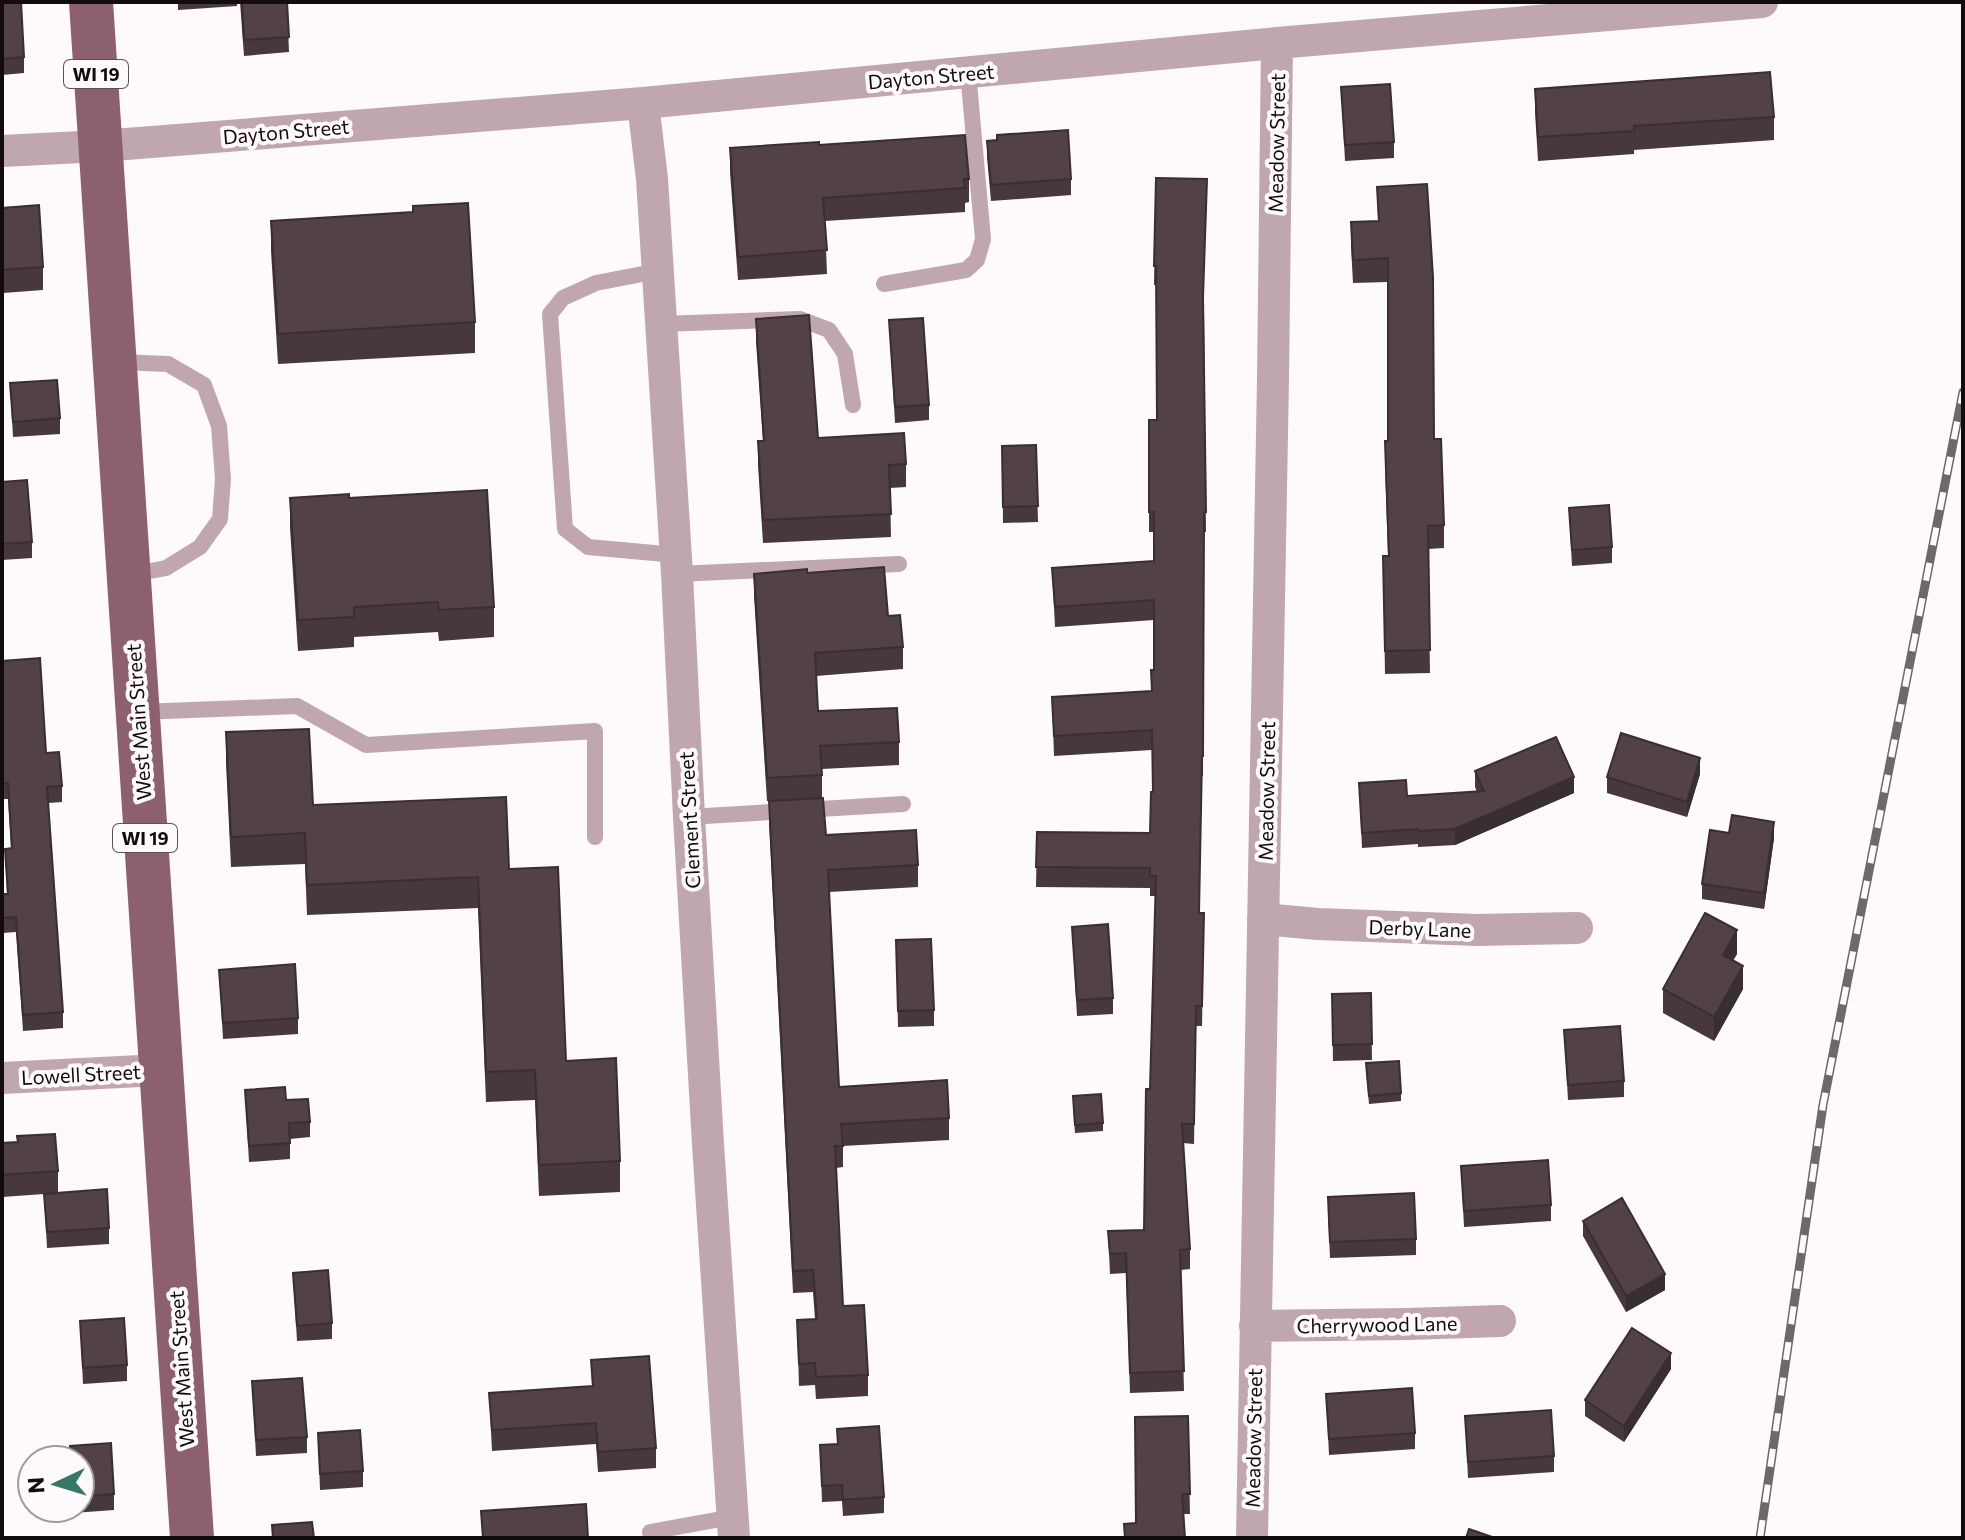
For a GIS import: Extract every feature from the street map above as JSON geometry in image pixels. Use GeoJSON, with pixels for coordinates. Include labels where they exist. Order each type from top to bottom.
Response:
{"type":"FeatureCollection","features":[{"type":"Feature","properties":{"kind":"main road","name":"West Main Street"},"geometry":{"type":"LineString","coordinates":[[91,2],[192,1538]]}},
{"type":"Feature","properties":{"kind":"street","name":"Dayton Street"},"geometry":{"type":"LineString","coordinates":[[2,151],[101,146],[643,103],[1277,43],[1762,2]]}},
{"type":"Feature","properties":{"kind":"street","name":"Meadow Street"},"geometry":{"type":"LineString","coordinates":[[1252,1538],[1277,43]]}},
{"type":"Feature","properties":{"kind":"street","name":"Clement Street"},"geometry":{"type":"LineString","coordinates":[[643,103],[652,179],[662,324],[733,1528]]}},
{"type":"Feature","properties":{"kind":"street","name":"Derby Lane"},"geometry":{"type":"LineString","coordinates":[[1263,919],[1477,930],[1577,928]]}},
{"type":"Feature","properties":{"kind":"street","name":"Lowell Street"},"geometry":{"type":"LineString","coordinates":[[2,1078],[160,1070]]}},
{"type":"Feature","properties":{"kind":"street","name":"Cherrywood Lane"},"geometry":{"type":"LineString","coordinates":[[1255,1326],[1500,1321]]}},
{"type":"Feature","properties":{"kind":"lane"},"geometry":{"type":"LineString","coordinates":[[884,284],[966,270],[977,260],[983,239],[968,72]]}},
{"type":"Feature","properties":{"kind":"lane"},"geometry":{"type":"LineString","coordinates":[[658,271],[596,283],[563,298],[550,314],[565,529],[588,547],[677,564],[899,564]]}},
{"type":"Feature","properties":{"kind":"lane"},"geometry":{"type":"LineString","coordinates":[[662,324],[800,319],[829,330],[845,354],[853,405]]}},
{"type":"Feature","properties":{"kind":"lane"},"geometry":{"type":"LineString","coordinates":[[115,361],[168,364],[204,385],[219,426],[223,479],[220,519],[200,547],[166,568],[128,575]]}},
{"type":"Feature","properties":{"kind":"lane"},"geometry":{"type":"LineString","coordinates":[[137,712],[297,706],[366,745],[595,731],[595,837]]}},
{"type":"Feature","properties":{"kind":"lane"},"geometry":{"type":"LineString","coordinates":[[689,817],[903,804]]}},
{"type":"Feature","properties":{"kind":"lane"},"geometry":{"type":"LineString","coordinates":[[651,1538],[650,1532],[733,1528]]}},
{"type":"Feature","properties":{"kind":"building"},"geometry":{"type":"Polygon","coordinates":[[[2,2],[21,2],[24,57],[2,59],[2,2]]]}},
{"type":"Feature","properties":{"kind":"building"},"geometry":{"type":"Polygon","coordinates":[[[242,2],[287,2],[289,37],[244,40],[242,2]]]}},
{"type":"Feature","properties":{"kind":"building"},"geometry":{"type":"Polygon","coordinates":[[[1770,72],[1774,117],[1634,126],[1634,131],[1538,137],[1535,89],[1770,72]]]}},
{"type":"Feature","properties":{"kind":"building"},"geometry":{"type":"Polygon","coordinates":[[[1390,84],[1394,142],[1345,145],[1341,87],[1390,84]]]}},
{"type":"Feature","properties":{"kind":"building"},"geometry":{"type":"Polygon","coordinates":[[[1068,130],[1071,179],[991,185],[987,141],[997,140],[997,135],[1068,130]]]}},
{"type":"Feature","properties":{"kind":"building"},"geometry":{"type":"Polygon","coordinates":[[[965,135],[969,179],[964,179],[965,188],[823,198],[827,250],[738,257],[730,148],[965,135]]]}},
{"type":"Feature","properties":{"kind":"building"},"geometry":{"type":"Polygon","coordinates":[[[1156,178],[1207,179],[1203,297],[1206,512],[1199,913],[1204,913],[1202,1006],[1196,1006],[1194,1124],[1182,1124],[1190,1249],[1180,1250],[1184,1371],[1130,1373],[1126,1253],[1110,1254],[1108,1231],[1144,1230],[1146,1089],[1150,1089],[1156,876],[1150,876],[1150,868],[1036,867],[1037,832],[1150,833],[1152,730],[1054,736],[1052,697],[1152,691],[1154,600],[1055,607],[1052,568],[1154,561],[1154,512],[1149,512],[1149,420],[1157,420],[1156,178]]]}},
{"type":"Feature","properties":{"kind":"building"},"geometry":{"type":"Polygon","coordinates":[[[1427,184],[1433,277],[1434,439],[1441,439],[1444,525],[1428,526],[1430,650],[1385,651],[1383,556],[1389,556],[1385,441],[1388,441],[1388,258],[1353,260],[1351,222],[1379,221],[1377,187],[1427,184]]]}},
{"type":"Feature","properties":{"kind":"building"},"geometry":{"type":"Polygon","coordinates":[[[468,203],[475,322],[278,334],[271,221],[413,212],[413,206],[468,203]]]}},
{"type":"Feature","properties":{"kind":"building"},"geometry":{"type":"Polygon","coordinates":[[[39,205],[43,267],[2,270],[2,208],[39,205]]]}},
{"type":"Feature","properties":{"kind":"building"},"geometry":{"type":"Polygon","coordinates":[[[809,315],[818,438],[904,433],[906,464],[889,465],[891,514],[763,520],[758,441],[764,441],[756,319],[809,315]]]}},
{"type":"Feature","properties":{"kind":"building"},"geometry":{"type":"Polygon","coordinates":[[[923,318],[929,405],[895,407],[889,320],[923,318]]]}},
{"type":"Feature","properties":{"kind":"building"},"geometry":{"type":"Polygon","coordinates":[[[57,380],[60,418],[13,422],[10,383],[57,380]]]}},
{"type":"Feature","properties":{"kind":"building"},"geometry":{"type":"Polygon","coordinates":[[[1036,445],[1038,506],[1003,507],[1002,446],[1036,445]]]}},
{"type":"Feature","properties":{"kind":"building"},"geometry":{"type":"Polygon","coordinates":[[[27,480],[32,542],[2,544],[2,482],[27,480]]]}},
{"type":"Feature","properties":{"kind":"building"},"geometry":{"type":"Polygon","coordinates":[[[487,490],[494,607],[439,610],[438,602],[354,607],[354,617],[298,620],[290,498],[487,490]]]}},
{"type":"Feature","properties":{"kind":"building"},"geometry":{"type":"Polygon","coordinates":[[[1609,505],[1612,547],[1572,550],[1569,508],[1609,505]]]}},
{"type":"Feature","properties":{"kind":"building"},"geometry":{"type":"Polygon","coordinates":[[[884,567],[888,616],[900,615],[903,647],[815,653],[818,711],[897,708],[899,742],[820,746],[822,775],[767,778],[754,574],[884,567]]]}},
{"type":"Feature","properties":{"kind":"building"},"geometry":{"type":"Polygon","coordinates":[[[40,658],[46,753],[59,752],[62,786],[47,787],[63,1012],[23,1015],[16,917],[2,918],[2,894],[8,894],[5,849],[12,848],[8,783],[2,783],[2,661],[40,658]]]}},
{"type":"Feature","properties":{"kind":"building"},"geometry":{"type":"Polygon","coordinates":[[[309,729],[313,805],[506,797],[509,869],[558,867],[566,1061],[616,1058],[620,1161],[539,1165],[535,1070],[486,1072],[478,877],[307,885],[305,833],[231,837],[226,732],[309,729]]]}},
{"type":"Feature","properties":{"kind":"building"},"geometry":{"type":"Polygon","coordinates":[[[1621,733],[1700,758],[1687,802],[1607,777],[1621,733]]]}},
{"type":"Feature","properties":{"kind":"building"},"geometry":{"type":"Polygon","coordinates":[[[1556,737],[1574,777],[1455,829],[1362,833],[1359,783],[1406,780],[1407,796],[1484,791],[1475,771],[1556,737]]]}},
{"type":"Feature","properties":{"kind":"building"},"geometry":{"type":"Polygon","coordinates":[[[823,798],[826,835],[916,830],[918,865],[828,870],[839,1087],[947,1080],[949,1118],[841,1124],[843,1146],[835,1146],[843,1306],[864,1305],[868,1375],[816,1377],[815,1363],[799,1364],[797,1320],[817,1319],[813,1270],[793,1271],[769,801],[823,798]]]}},
{"type":"Feature","properties":{"kind":"building"},"geometry":{"type":"Polygon","coordinates":[[[1732,815],[1774,822],[1764,893],[1702,884],[1710,830],[1729,833],[1732,815]]]}},
{"type":"Feature","properties":{"kind":"building"},"geometry":{"type":"Polygon","coordinates":[[[1705,913],[1737,930],[1723,955],[1743,966],[1714,1017],[1663,989],[1705,913]]]}},
{"type":"Feature","properties":{"kind":"building"},"geometry":{"type":"Polygon","coordinates":[[[1108,924],[1113,998],[1077,1000],[1072,927],[1108,924]]]}},
{"type":"Feature","properties":{"kind":"building"},"geometry":{"type":"Polygon","coordinates":[[[931,939],[934,1010],[898,1011],[896,940],[931,939]]]}},
{"type":"Feature","properties":{"kind":"building"},"geometry":{"type":"Polygon","coordinates":[[[295,964],[298,1018],[223,1023],[219,970],[295,964]]]}},
{"type":"Feature","properties":{"kind":"building"},"geometry":{"type":"Polygon","coordinates":[[[1371,993],[1372,1044],[1333,1045],[1332,994],[1371,993]]]}},
{"type":"Feature","properties":{"kind":"building"},"geometry":{"type":"Polygon","coordinates":[[[1620,1026],[1624,1081],[1568,1085],[1564,1030],[1620,1026]]]}},
{"type":"Feature","properties":{"kind":"building"},"geometry":{"type":"Polygon","coordinates":[[[1399,1061],[1401,1093],[1369,1096],[1366,1063],[1399,1061]]]}},
{"type":"Feature","properties":{"kind":"building"},"geometry":{"type":"Polygon","coordinates":[[[285,1087],[286,1100],[308,1099],[310,1122],[289,1123],[290,1143],[249,1146],[245,1090],[285,1087]]]}},
{"type":"Feature","properties":{"kind":"building"},"geometry":{"type":"Polygon","coordinates":[[[1101,1094],[1103,1123],[1075,1125],[1073,1096],[1101,1094]]]}},
{"type":"Feature","properties":{"kind":"building"},"geometry":{"type":"Polygon","coordinates":[[[55,1134],[58,1171],[2,1175],[2,1143],[18,1142],[17,1136],[55,1134]]]}},
{"type":"Feature","properties":{"kind":"building"},"geometry":{"type":"Polygon","coordinates":[[[1548,1160],[1551,1205],[1464,1211],[1461,1166],[1548,1160]]]}},
{"type":"Feature","properties":{"kind":"building"},"geometry":{"type":"Polygon","coordinates":[[[107,1189],[109,1228],[47,1232],[44,1194],[107,1189]]]}},
{"type":"Feature","properties":{"kind":"building"},"geometry":{"type":"Polygon","coordinates":[[[1414,1193],[1416,1239],[1330,1242],[1328,1197],[1414,1193]]]}},
{"type":"Feature","properties":{"kind":"building"},"geometry":{"type":"Polygon","coordinates":[[[1622,1198],[1665,1274],[1626,1296],[1583,1221],[1622,1198]]]}},
{"type":"Feature","properties":{"kind":"building"},"geometry":{"type":"Polygon","coordinates":[[[328,1270],[332,1323],[297,1326],[293,1273],[328,1270]]]}},
{"type":"Feature","properties":{"kind":"building"},"geometry":{"type":"Polygon","coordinates":[[[124,1318],[127,1365],[83,1368],[80,1321],[124,1318]]]}},
{"type":"Feature","properties":{"kind":"building"},"geometry":{"type":"Polygon","coordinates":[[[1632,1328],[1671,1353],[1624,1426],[1585,1400],[1632,1328]]]}},
{"type":"Feature","properties":{"kind":"building"},"geometry":{"type":"Polygon","coordinates":[[[649,1356],[656,1448],[598,1452],[596,1423],[492,1430],[489,1393],[593,1386],[591,1360],[649,1356]]]}},
{"type":"Feature","properties":{"kind":"building"},"geometry":{"type":"Polygon","coordinates":[[[302,1378],[307,1437],[256,1440],[252,1381],[302,1378]]]}},
{"type":"Feature","properties":{"kind":"building"},"geometry":{"type":"Polygon","coordinates":[[[1412,1388],[1415,1433],[1329,1439],[1326,1394],[1412,1388]]]}},
{"type":"Feature","properties":{"kind":"building"},"geometry":{"type":"Polygon","coordinates":[[[1551,1410],[1554,1456],[1468,1462],[1465,1416],[1551,1410]]]}},
{"type":"Feature","properties":{"kind":"building"},"geometry":{"type":"Polygon","coordinates":[[[1188,1416],[1190,1494],[1182,1494],[1185,1538],[1125,1538],[1124,1524],[1136,1523],[1135,1417],[1188,1416]]]}},
{"type":"Feature","properties":{"kind":"building"},"geometry":{"type":"Polygon","coordinates":[[[879,1426],[884,1497],[843,1500],[842,1485],[822,1486],[820,1445],[838,1444],[837,1429],[879,1426]]]}},
{"type":"Feature","properties":{"kind":"building"},"geometry":{"type":"Polygon","coordinates":[[[360,1430],[363,1471],[320,1474],[318,1433],[360,1430]]]}},
{"type":"Feature","properties":{"kind":"building"},"geometry":{"type":"Polygon","coordinates":[[[111,1443],[114,1494],[96,1496],[96,1444],[111,1443]]]}},
{"type":"Feature","properties":{"kind":"building"},"geometry":{"type":"Polygon","coordinates":[[[586,1504],[588,1538],[483,1538],[481,1511],[586,1504]]]}},
{"type":"Feature","properties":{"kind":"building"},"geometry":{"type":"Polygon","coordinates":[[[312,1522],[314,1538],[273,1538],[272,1525],[312,1522]]]}},
{"type":"Feature","properties":{"kind":"building"},"geometry":{"type":"Polygon","coordinates":[[[1469,1529],[1495,1538],[1466,1538],[1469,1529]]]}},
{"type":"Feature","properties":{"kind":"railway"},"geometry":{"type":"LineString","coordinates":[[1760,1538],[1823,1105],[1963,392]]}}]}
